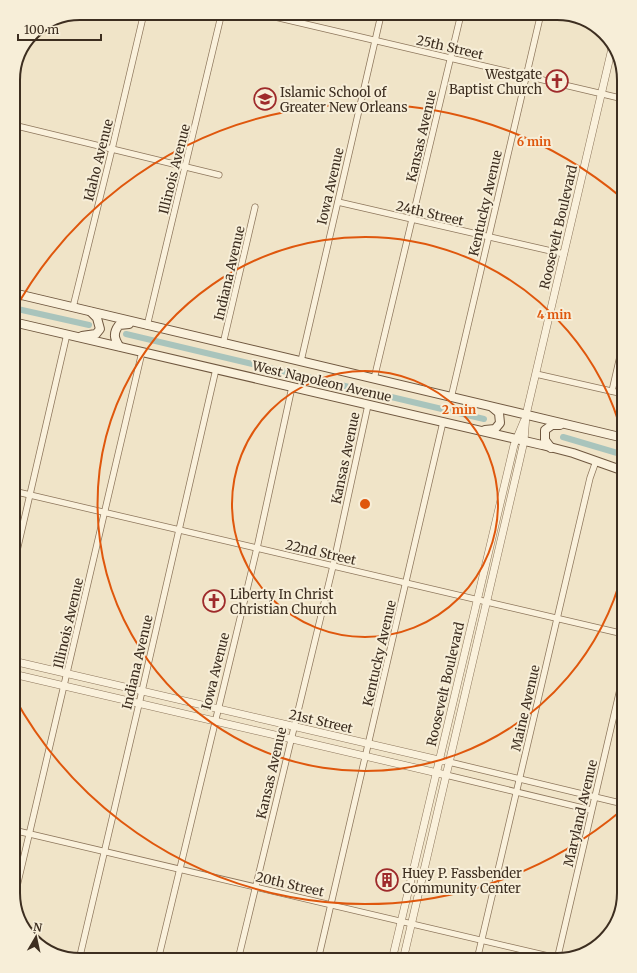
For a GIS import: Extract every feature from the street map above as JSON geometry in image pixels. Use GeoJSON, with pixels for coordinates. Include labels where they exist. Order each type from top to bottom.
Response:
{"type":"FeatureCollection","features":[{"type":"Feature","properties":{"kind":"main road","name":"West Napoleon Avenue"},"geometry":{"type":"LineString","coordinates":[[20,295],[617,436]]}},
{"type":"Feature","properties":{"kind":"main road"},"geometry":{"type":"LineString","coordinates":[[77,337],[96,334],[100,329],[97,318],[90,312]]}},
{"type":"Feature","properties":{"kind":"main road"},"geometry":{"type":"LineString","coordinates":[[119,346],[115,340],[116,330],[119,325],[136,323]]}},
{"type":"Feature","properties":{"kind":"main road","name":"West Napoleon Avenue"},"geometry":{"type":"LineString","coordinates":[[20,324],[478,430],[551,448],[617,468]]}},
{"type":"Feature","properties":{"kind":"main road"},"geometry":{"type":"LineString","coordinates":[[478,430],[494,429],[500,423],[499,413],[493,408]]}},
{"type":"Feature","properties":{"kind":"main road"},"geometry":{"type":"LineString","coordinates":[[551,448],[545,440],[545,430],[552,426],[567,425]]}},
{"type":"Feature","properties":{"kind":"street","name":"Idaho Avenue"},"geometry":{"type":"LineString","coordinates":[[73,307],[142,20]]}},
{"type":"Feature","properties":{"kind":"street","name":"Illinois Avenue"},"geometry":{"type":"LineString","coordinates":[[147,326],[220,20]]}},
{"type":"Feature","properties":{"kind":"street","name":"25th Street"},"geometry":{"type":"LineString","coordinates":[[290,20],[617,97]]}},
{"type":"Feature","properties":{"kind":"street","name":"Iowa Avenue"},"geometry":{"type":"LineString","coordinates":[[301,361],[380,20]]}},
{"type":"Feature","properties":{"kind":"street","name":"Kansas Avenue"},"geometry":{"type":"LineString","coordinates":[[374,379],[460,20]]}},
{"type":"Feature","properties":{"kind":"street","name":"Kentucky Avenue"},"geometry":{"type":"LineString","coordinates":[[451,398],[539,20]]}},
{"type":"Feature","properties":{"kind":"street","name":"Roosevelt Boulevard"},"geometry":{"type":"LineString","coordinates":[[405,953],[524,442],[526,415],[611,54]]}},
{"type":"Feature","properties":{"kind":"street"},"geometry":{"type":"LineString","coordinates":[[20,127],[219,175]]}},
{"type":"Feature","properties":{"kind":"street","name":"24th Street"},"geometry":{"type":"LineString","coordinates":[[338,202],[488,238],[564,254]]}},
{"type":"Feature","properties":{"kind":"street","name":"Indiana Avenue"},"geometry":{"type":"LineString","coordinates":[[223,344],[255,206]]}},
{"type":"Feature","properties":{"kind":"street"},"geometry":{"type":"LineString","coordinates":[[20,538],[67,334]]}},
{"type":"Feature","properties":{"kind":"street","name":"Illinois Avenue"},"geometry":{"type":"LineString","coordinates":[[20,874],[65,687],[142,352]]}},
{"type":"Feature","properties":{"kind":"street","name":"Indiana Avenue"},"geometry":{"type":"LineString","coordinates":[[81,953],[140,704],[216,369]]}},
{"type":"Feature","properties":{"kind":"street"},"geometry":{"type":"LineString","coordinates":[[612,391],[617,369]]}},
{"type":"Feature","properties":{"kind":"street"},"geometry":{"type":"LineString","coordinates":[[536,374],[617,392]]}},
{"type":"Feature","properties":{"kind":"street","name":"Iowa Avenue"},"geometry":{"type":"LineString","coordinates":[[160,953],[217,709],[257,548],[292,386]]}},
{"type":"Feature","properties":{"kind":"street","name":"Kansas Avenue"},"geometry":{"type":"LineString","coordinates":[[240,953],[290,739],[333,566],[368,405]]}},
{"type":"Feature","properties":{"kind":"street","name":"Roosevelt Boulevard"},"geometry":{"type":"LineString","coordinates":[[394,953],[515,439],[526,415]]}},
{"type":"Feature","properties":{"kind":"street","name":"Kentucky Avenue"},"geometry":{"type":"LineString","coordinates":[[320,953],[443,422]]}},
{"type":"Feature","properties":{"kind":"street","name":"Maine Avenue"},"geometry":{"type":"LineString","coordinates":[[479,953],[590,478],[596,461]]}},
{"type":"Feature","properties":{"kind":"street","name":"22nd Street"},"geometry":{"type":"LineString","coordinates":[[20,493],[617,632]]}},
{"type":"Feature","properties":{"kind":"street","name":"21st Street"},"geometry":{"type":"LineString","coordinates":[[20,662],[617,802]]}},
{"type":"Feature","properties":{"kind":"street","name":"21st Street"},"geometry":{"type":"LineString","coordinates":[[20,676],[591,810]]}},
{"type":"Feature","properties":{"kind":"street","name":"Maryland Avenue"},"geometry":{"type":"LineString","coordinates":[[560,953],[591,810],[617,701]]}},
{"type":"Feature","properties":{"kind":"street","name":"20th Street"},"geometry":{"type":"LineString","coordinates":[[20,832],[535,953]]}},
{"type":"Feature","properties":{"kind":"waterway"},"geometry":{"type":"LineString","coordinates":[[20,310],[89,325]]}},
{"type":"Feature","properties":{"kind":"waterway"},"geometry":{"type":"LineString","coordinates":[[126,334],[484,419]]}},
{"type":"Feature","properties":{"kind":"waterway"},"geometry":{"type":"LineString","coordinates":[[563,437],[617,453]]}},
{"type":"Feature","properties":{"kind":"place","name":"Westgate Baptist Church"},"geometry":{"type":"Point","coordinates":[557,81]}},
{"type":"Feature","properties":{"kind":"place","name":"Islamic School of Greater New Orleans"},"geometry":{"type":"Point","coordinates":[265,99]}},
{"type":"Feature","properties":{"kind":"place","name":"Liberty In Christ Christian Church"},"geometry":{"type":"Point","coordinates":[214,601]}},
{"type":"Feature","properties":{"kind":"place","name":"Huey P. Fassbender Community Center"},"geometry":{"type":"Point","coordinates":[387,880]}}]}
